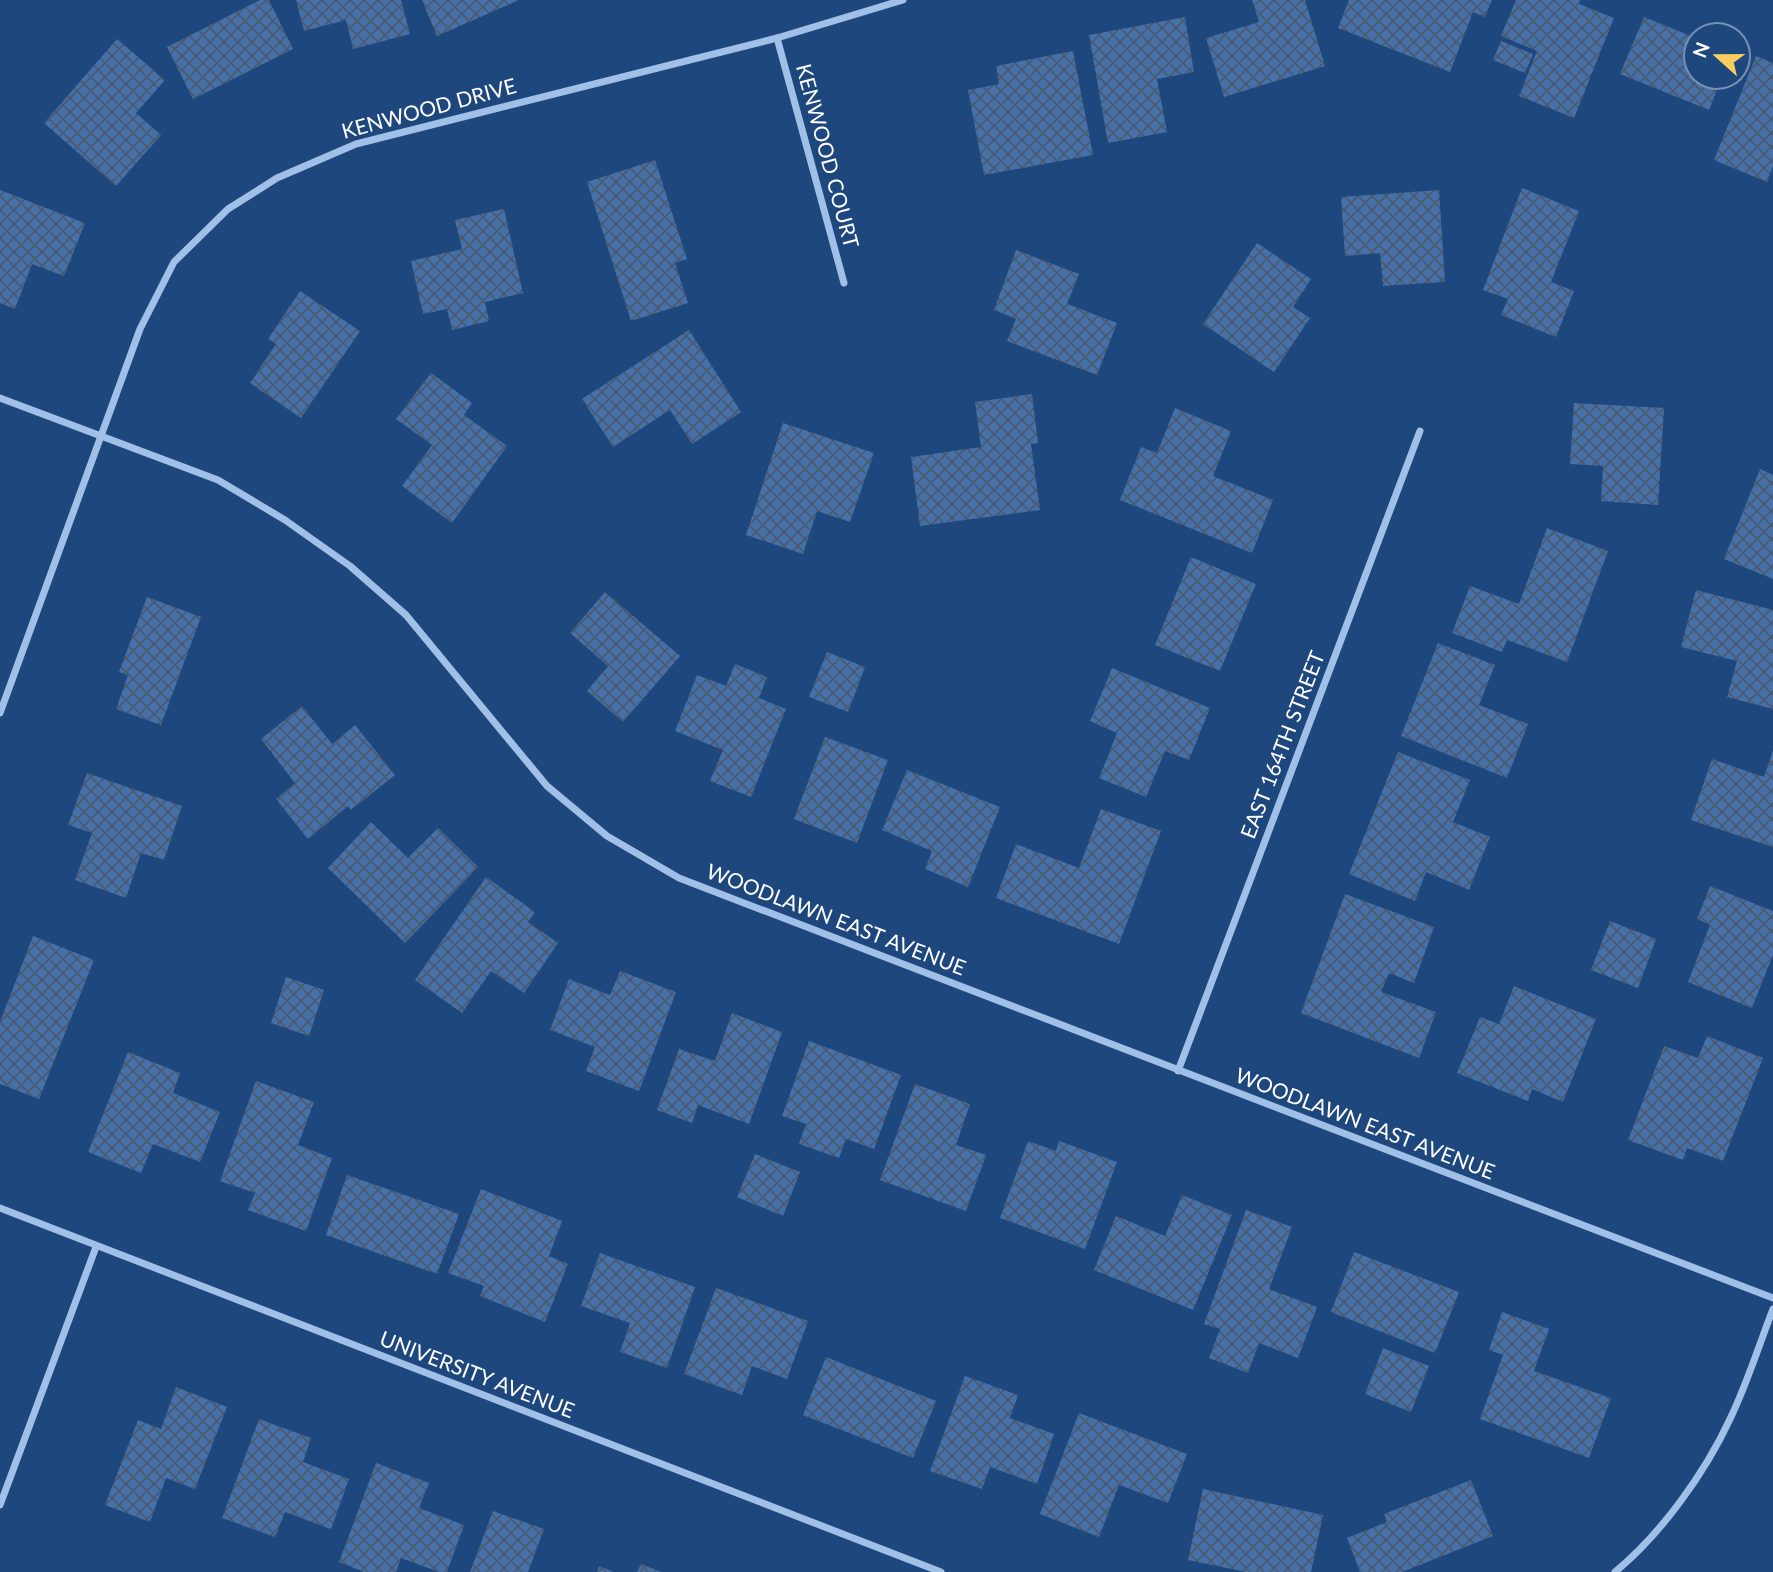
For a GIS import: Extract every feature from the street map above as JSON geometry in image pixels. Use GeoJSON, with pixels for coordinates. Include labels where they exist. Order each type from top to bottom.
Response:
{"type":"FeatureCollection","features":[{"type":"Feature","properties":{"kind":"street","name":"KENWOOD DRIVE"},"geometry":{"type":"LineString","coordinates":[[0,713],[139,329],[174,262],[228,209],[277,178],[356,144],[777,38],[903,0]]}},
{"type":"Feature","properties":{"kind":"street","name":"KENWOOD COURT"},"geometry":{"type":"LineString","coordinates":[[777,38],[844,283]]}},
{"type":"Feature","properties":{"kind":"street","name":"WOODLAWN EAST AVENUE"},"geometry":{"type":"LineString","coordinates":[[0,398],[218,480],[285,520],[350,566],[406,615],[547,786],[607,836],[679,878],[1773,1298]]}},
{"type":"Feature","properties":{"kind":"street","name":"EAST 164TH STREET"},"geometry":{"type":"LineString","coordinates":[[1178,1071],[1420,431]]}},
{"type":"Feature","properties":{"kind":"street","name":"UNIVERSITY AVENUE"},"geometry":{"type":"LineString","coordinates":[[0,1208],[941,1572]]}},
{"type":"Feature","properties":{"kind":"street"},"geometry":{"type":"LineString","coordinates":[[0,1505],[96,1247]]}},
{"type":"Feature","properties":{"kind":"street"},"geometry":{"type":"LineString","coordinates":[[1615,1572],[1664,1522],[1699,1473],[1730,1419],[1773,1309]]}},
{"type":"Feature","properties":{"kind":"building"},"geometry":{"type":"Polygon","coordinates":[[[260,0],[269,0],[293,49],[193,99],[167,47],[260,0]]]}},
{"type":"Feature","properties":{"kind":"building"},"geometry":{"type":"Polygon","coordinates":[[[296,0],[401,0],[410,34],[353,49],[346,20],[304,31],[296,0]]]}},
{"type":"Feature","properties":{"kind":"building"},"geometry":{"type":"Polygon","coordinates":[[[422,0],[519,0],[437,36],[422,0]]]}},
{"type":"Feature","properties":{"kind":"building"},"geometry":{"type":"Polygon","coordinates":[[[1252,0],[1305,0],[1325,66],[1224,97],[1206,38],[1259,22],[1252,0]]]}},
{"type":"Feature","properties":{"kind":"building"},"geometry":{"type":"Polygon","coordinates":[[[1349,0],[1492,0],[1485,17],[1473,12],[1450,72],[1338,28],[1349,0]]]}},
{"type":"Feature","properties":{"kind":"building"},"geometry":{"type":"Polygon","coordinates":[[[1516,0],[1580,0],[1579,4],[1614,18],[1574,118],[1519,96],[1537,51],[1501,36],[1516,0]]]}},
{"type":"Feature","properties":{"kind":"building"},"geometry":{"type":"Polygon","coordinates":[[[1185,17],[1194,72],[1157,79],[1167,132],[1108,143],[1089,35],[1185,17]]]}},
{"type":"Feature","properties":{"kind":"building"},"geometry":{"type":"Polygon","coordinates":[[[1644,17],[1682,32],[1682,91],[1716,91],[1709,110],[1620,74],[1644,17]]]}},
{"type":"Feature","properties":{"kind":"building"},"geometry":{"type":"Polygon","coordinates":[[[117,39],[165,80],[136,113],[161,135],[116,186],[44,123],[117,39]]]}},
{"type":"Feature","properties":{"kind":"building"},"geometry":{"type":"Polygon","coordinates":[[[1501,41],[1533,54],[1525,73],[1493,60],[1501,41]]]}},
{"type":"Feature","properties":{"kind":"building"},"geometry":{"type":"Polygon","coordinates":[[[1073,51],[1093,155],[984,175],[968,90],[999,84],[996,66],[1073,51]]]}},
{"type":"Feature","properties":{"kind":"building"},"geometry":{"type":"Polygon","coordinates":[[[1756,56],[1773,63],[1773,166],[1767,182],[1714,160],[1742,91],[1752,91],[1752,66],[1756,56]]]}},
{"type":"Feature","properties":{"kind":"building"},"geometry":{"type":"Polygon","coordinates":[[[655,160],[687,259],[675,263],[688,303],[631,321],[587,182],[655,160]]]}},
{"type":"Feature","properties":{"kind":"building"},"geometry":{"type":"Polygon","coordinates":[[[1522,188],[1579,211],[1551,282],[1574,291],[1556,337],[1501,315],[1508,299],[1483,290],[1522,188]]]}},
{"type":"Feature","properties":{"kind":"building"},"geometry":{"type":"Polygon","coordinates":[[[0,190],[85,223],[64,276],[32,264],[15,309],[0,303],[0,190]]]}},
{"type":"Feature","properties":{"kind":"building"},"geometry":{"type":"Polygon","coordinates":[[[1439,190],[1445,282],[1383,286],[1380,253],[1345,256],[1341,197],[1439,190]]]}},
{"type":"Feature","properties":{"kind":"building"},"geometry":{"type":"Polygon","coordinates":[[[504,209],[523,293],[485,302],[489,321],[452,330],[447,309],[423,314],[411,261],[462,249],[455,220],[504,209]]]}},
{"type":"Feature","properties":{"kind":"building"},"geometry":{"type":"Polygon","coordinates":[[[1257,243],[1311,279],[1293,307],[1310,318],[1274,372],[1203,324],[1257,243]]]}},
{"type":"Feature","properties":{"kind":"building"},"geometry":{"type":"Polygon","coordinates":[[[1016,250],[1079,274],[1067,304],[1117,323],[1097,375],[1007,341],[1016,319],[994,310],[1016,250]]]}},
{"type":"Feature","properties":{"kind":"building"},"geometry":{"type":"Polygon","coordinates":[[[300,291],[360,331],[301,418],[250,383],[276,344],[268,339],[300,291]]]}},
{"type":"Feature","properties":{"kind":"building"},"geometry":{"type":"Polygon","coordinates":[[[689,330],[741,412],[692,444],[670,410],[613,447],[582,399],[689,330]]]}},
{"type":"Feature","properties":{"kind":"building"},"geometry":{"type":"Polygon","coordinates":[[[431,373],[472,403],[464,415],[507,446],[452,523],[402,486],[432,445],[396,419],[431,373]]]}},
{"type":"Feature","properties":{"kind":"building"},"geometry":{"type":"Polygon","coordinates":[[[1032,394],[1038,443],[1031,444],[1040,510],[920,526],[911,457],[981,447],[975,402],[1032,394]]]}},
{"type":"Feature","properties":{"kind":"building"},"geometry":{"type":"Polygon","coordinates":[[[1574,403],[1664,408],[1658,505],[1601,501],[1603,466],[1570,464],[1574,403]]]}},
{"type":"Feature","properties":{"kind":"building"},"geometry":{"type":"Polygon","coordinates":[[[1175,408],[1231,431],[1213,476],[1273,500],[1252,553],[1120,500],[1141,447],[1157,453],[1175,408]]]}},
{"type":"Feature","properties":{"kind":"building"},"geometry":{"type":"Polygon","coordinates":[[[783,423],[874,453],[850,522],[817,511],[803,554],[746,535],[783,423]]]}},
{"type":"Feature","properties":{"kind":"building"},"geometry":{"type":"Polygon","coordinates":[[[1760,469],[1773,475],[1773,579],[1724,559],[1760,469]]]}},
{"type":"Feature","properties":{"kind":"building"},"geometry":{"type":"Polygon","coordinates":[[[1547,528],[1608,551],[1567,662],[1507,640],[1502,652],[1452,633],[1470,586],[1519,604],[1547,528]]]}},
{"type":"Feature","properties":{"kind":"building"},"geometry":{"type":"Polygon","coordinates":[[[1191,557],[1256,584],[1220,671],[1155,645],[1191,557]]]}},
{"type":"Feature","properties":{"kind":"building"},"geometry":{"type":"Polygon","coordinates":[[[1696,590],[1773,610],[1773,709],[1727,697],[1737,661],[1681,647],[1696,590]]]}},
{"type":"Feature","properties":{"kind":"building"},"geometry":{"type":"Polygon","coordinates":[[[605,592],[680,656],[623,722],[587,691],[608,666],[570,633],[605,592]]]}},
{"type":"Feature","properties":{"kind":"building"},"geometry":{"type":"Polygon","coordinates":[[[147,597],[201,617],[161,725],[116,709],[128,675],[119,672],[147,597]]]}},
{"type":"Feature","properties":{"kind":"building"},"geometry":{"type":"Polygon","coordinates":[[[1438,643],[1495,665],[1479,705],[1528,724],[1507,778],[1401,736],[1438,643]]]}},
{"type":"Feature","properties":{"kind":"building"},"geometry":{"type":"Polygon","coordinates":[[[827,652],[865,667],[848,712],[809,697],[827,652]]]}},
{"type":"Feature","properties":{"kind":"building"},"geometry":{"type":"Polygon","coordinates":[[[735,664],[767,677],[759,698],[786,709],[751,797],[710,781],[723,750],[675,731],[697,675],[726,686],[735,664]]]}},
{"type":"Feature","properties":{"kind":"building"},"geometry":{"type":"Polygon","coordinates":[[[1112,668],[1210,708],[1189,760],[1165,751],[1146,797],[1099,778],[1117,733],[1090,721],[1112,668]]]}},
{"type":"Feature","properties":{"kind":"building"},"geometry":{"type":"Polygon","coordinates":[[[302,706],[332,744],[355,725],[395,775],[351,810],[348,806],[308,839],[276,799],[295,783],[261,739],[302,706]]]}},
{"type":"Feature","properties":{"kind":"building"},"geometry":{"type":"Polygon","coordinates":[[[825,737],[888,760],[857,843],[794,819],[825,737]]]}},
{"type":"Feature","properties":{"kind":"building"},"geometry":{"type":"Polygon","coordinates":[[[1773,750],[1773,847],[1691,820],[1712,759],[1764,777],[1773,750]]]}},
{"type":"Feature","properties":{"kind":"building"},"geometry":{"type":"Polygon","coordinates":[[[1398,752],[1470,780],[1453,822],[1490,837],[1469,890],[1426,872],[1415,901],[1349,874],[1398,752]]]}},
{"type":"Feature","properties":{"kind":"building"},"geometry":{"type":"Polygon","coordinates":[[[907,770],[1000,807],[968,887],[925,869],[932,851],[882,830],[907,770]]]}},
{"type":"Feature","properties":{"kind":"building"},"geometry":{"type":"Polygon","coordinates":[[[87,773],[182,806],[164,860],[141,853],[126,898],[75,880],[92,833],[68,825],[87,773]]]}},
{"type":"Feature","properties":{"kind":"building"},"geometry":{"type":"Polygon","coordinates":[[[1101,809],[1161,831],[1119,944],[996,898],[1016,844],[1079,868],[1101,809]]]}},
{"type":"Feature","properties":{"kind":"building"},"geometry":{"type":"Polygon","coordinates":[[[371,822],[408,858],[438,828],[478,867],[405,943],[328,868],[371,822]]]}},
{"type":"Feature","properties":{"kind":"building"},"geometry":{"type":"Polygon","coordinates":[[[486,877],[535,912],[528,922],[558,943],[524,993],[491,971],[462,1013],[415,980],[486,877]]]}},
{"type":"Feature","properties":{"kind":"building"},"geometry":{"type":"Polygon","coordinates":[[[1710,886],[1773,911],[1773,955],[1752,1008],[1688,982],[1710,925],[1697,919],[1710,886]]]}},
{"type":"Feature","properties":{"kind":"building"},"geometry":{"type":"Polygon","coordinates":[[[1345,894],[1434,927],[1414,983],[1389,973],[1381,992],[1436,1012],[1419,1058],[1301,1013],[1345,894]]]}},
{"type":"Feature","properties":{"kind":"building"},"geometry":{"type":"Polygon","coordinates":[[[1610,921],[1656,939],[1638,988],[1591,970],[1610,921]]]}},
{"type":"Feature","properties":{"kind":"building"},"geometry":{"type":"Polygon","coordinates":[[[33,936],[94,960],[39,1099],[0,1084],[0,1022],[33,936]]]}},
{"type":"Feature","properties":{"kind":"building"},"geometry":{"type":"Polygon","coordinates":[[[620,971],[676,992],[639,1091],[586,1071],[595,1047],[550,1030],[569,979],[610,995],[620,971]]]}},
{"type":"Feature","properties":{"kind":"building"},"geometry":{"type":"Polygon","coordinates":[[[286,977],[324,990],[309,1036],[271,1023],[286,977]]]}},
{"type":"Feature","properties":{"kind":"building"},"geometry":{"type":"Polygon","coordinates":[[[1514,986],[1596,1019],[1563,1102],[1532,1089],[1528,1101],[1457,1073],[1480,1017],[1499,1024],[1514,986]]]}},
{"type":"Feature","properties":{"kind":"building"},"geometry":{"type":"Polygon","coordinates":[[[732,1013],[782,1032],[749,1124],[698,1105],[692,1123],[657,1110],[679,1049],[715,1061],[732,1013]]]}},
{"type":"Feature","properties":{"kind":"building"},"geometry":{"type":"Polygon","coordinates":[[[1707,1036],[1763,1058],[1723,1161],[1687,1148],[1683,1160],[1628,1140],[1664,1046],[1698,1058],[1707,1036]]]}},
{"type":"Feature","properties":{"kind":"building"},"geometry":{"type":"Polygon","coordinates":[[[809,1041],[901,1075],[874,1149],[846,1139],[839,1158],[799,1144],[806,1124],[782,1116],[809,1041]]]}},
{"type":"Feature","properties":{"kind":"building"},"geometry":{"type":"Polygon","coordinates":[[[128,1052],[180,1073],[173,1093],[220,1112],[200,1162],[153,1144],[141,1173],[88,1152],[128,1052]]]}},
{"type":"Feature","properties":{"kind":"building"},"geometry":{"type":"Polygon","coordinates":[[[256,1081],[314,1102],[298,1145],[332,1158],[306,1231],[248,1210],[255,1193],[220,1181],[256,1081]]]}},
{"type":"Feature","properties":{"kind":"building"},"geometry":{"type":"Polygon","coordinates":[[[915,1084],[970,1104],[956,1145],[986,1155],[966,1211],[880,1180],[915,1084]]]}},
{"type":"Feature","properties":{"kind":"building"},"geometry":{"type":"Polygon","coordinates":[[[1028,1141],[1056,1151],[1059,1141],[1117,1162],[1085,1249],[1000,1218],[1028,1141]]]}},
{"type":"Feature","properties":{"kind":"building"},"geometry":{"type":"Polygon","coordinates":[[[755,1154],[800,1172],[783,1216],[737,1197],[755,1154]]]}},
{"type":"Feature","properties":{"kind":"building"},"geometry":{"type":"Polygon","coordinates":[[[347,1175],[459,1214],[437,1274],[326,1235],[347,1175]]]}},
{"type":"Feature","properties":{"kind":"building"},"geometry":{"type":"Polygon","coordinates":[[[481,1189],[562,1221],[549,1256],[568,1264],[545,1322],[480,1296],[484,1286],[448,1273],[481,1189]]]}},
{"type":"Feature","properties":{"kind":"building"},"geometry":{"type":"Polygon","coordinates":[[[1182,1195],[1232,1215],[1193,1310],[1094,1270],[1116,1216],[1165,1236],[1182,1195]]]}},
{"type":"Feature","properties":{"kind":"building"},"geometry":{"type":"Polygon","coordinates":[[[1246,1210],[1292,1227],[1269,1289],[1317,1307],[1298,1358],[1259,1343],[1248,1373],[1209,1358],[1220,1329],[1204,1324],[1246,1210]]]}},
{"type":"Feature","properties":{"kind":"building"},"geometry":{"type":"Polygon","coordinates":[[[1354,1252],[1459,1292],[1435,1353],[1331,1312],[1354,1252]]]}},
{"type":"Feature","properties":{"kind":"building"},"geometry":{"type":"Polygon","coordinates":[[[600,1253],[695,1287],[667,1368],[620,1352],[630,1323],[581,1306],[600,1253]]]}},
{"type":"Feature","properties":{"kind":"building"},"geometry":{"type":"Polygon","coordinates":[[[716,1288],[808,1321],[787,1379],[752,1366],[742,1395],[684,1374],[716,1288]]]}},
{"type":"Feature","properties":{"kind":"building"},"geometry":{"type":"Polygon","coordinates":[[[1502,1312],[1549,1329],[1534,1371],[1611,1398],[1589,1458],[1480,1419],[1503,1355],[1489,1350],[1502,1312]]]}},
{"type":"Feature","properties":{"kind":"building"},"geometry":{"type":"Polygon","coordinates":[[[1383,1348],[1429,1366],[1411,1412],[1365,1394],[1383,1348]]]}},
{"type":"Feature","properties":{"kind":"building"},"geometry":{"type":"Polygon","coordinates":[[[826,1357],[936,1401],[913,1458],[803,1415],[826,1357]]]}},
{"type":"Feature","properties":{"kind":"building"},"geometry":{"type":"Polygon","coordinates":[[[965,1376],[1018,1395],[1010,1418],[1054,1434],[1037,1484],[990,1467],[982,1489],[930,1471],[965,1376]]]}},
{"type":"Feature","properties":{"kind":"building"},"geometry":{"type":"Polygon","coordinates":[[[176,1387],[227,1407],[195,1489],[166,1478],[150,1522],[105,1505],[138,1420],[161,1429],[176,1387]]]}},
{"type":"Feature","properties":{"kind":"building"},"geometry":{"type":"Polygon","coordinates":[[[1079,1413],[1187,1454],[1168,1503],[1119,1485],[1099,1537],[1040,1514],[1079,1413]]]}},
{"type":"Feature","properties":{"kind":"building"},"geometry":{"type":"Polygon","coordinates":[[[259,1419],[311,1438],[303,1462],[349,1479],[331,1529],[285,1512],[275,1537],[222,1518],[259,1419]]]}},
{"type":"Feature","properties":{"kind":"building"},"geometry":{"type":"Polygon","coordinates":[[[376,1463],[429,1483],[419,1508],[464,1525],[447,1572],[439,1572],[401,1558],[396,1572],[364,1572],[339,1562],[376,1463]]]}},
{"type":"Feature","properties":{"kind":"building"},"geometry":{"type":"Polygon","coordinates":[[[1471,1480],[1493,1536],[1402,1572],[1360,1572],[1347,1538],[1387,1522],[1384,1514],[1471,1480]]]}},
{"type":"Feature","properties":{"kind":"building"},"geometry":{"type":"Polygon","coordinates":[[[1203,1489],[1323,1515],[1311,1572],[1246,1572],[1188,1560],[1203,1489]]]}},
{"type":"Feature","properties":{"kind":"building"},"geometry":{"type":"Polygon","coordinates":[[[493,1511],[544,1529],[528,1572],[470,1572],[493,1511]]]}},
{"type":"Feature","properties":{"kind":"building"},"geometry":{"type":"Polygon","coordinates":[[[641,1564],[661,1572],[637,1572],[641,1564]]]}},
{"type":"Feature","properties":{"kind":"building"},"geometry":{"type":"Polygon","coordinates":[[[599,1566],[614,1572],[597,1572],[599,1566]]]}}]}
